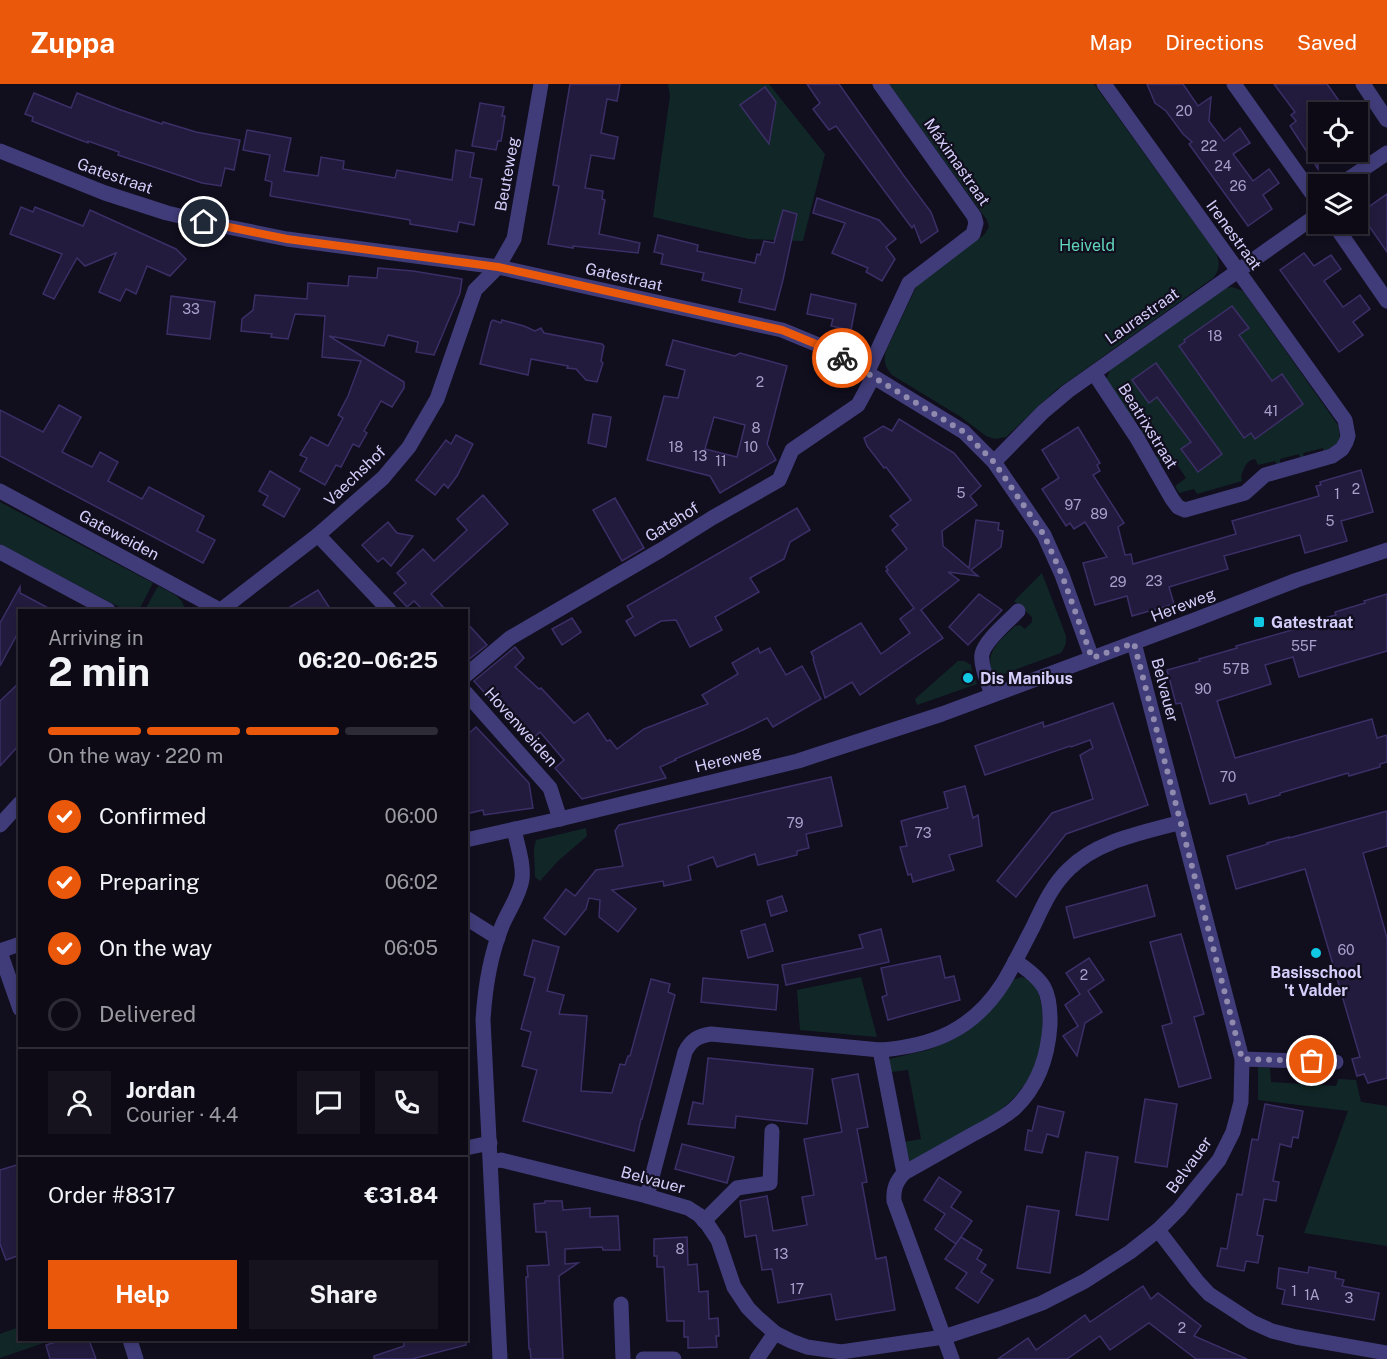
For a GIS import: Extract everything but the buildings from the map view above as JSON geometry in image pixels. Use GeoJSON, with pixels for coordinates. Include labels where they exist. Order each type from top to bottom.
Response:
{"type":"FeatureCollection","features":[{"type":"Feature","properties":{"kind":"street","name":"Beuteweg"},"geometry":{"type":"LineString","coordinates":[[498,267],[514,239],[541,84]]}},
{"type":"Feature","properties":{"kind":"street","name":"Máximastraat"},"geometry":{"type":"LineString","coordinates":[[870,375],[909,283],[973,234],[976,224],[974,216],[880,84]]}},
{"type":"Feature","properties":{"kind":"street","name":"Irenestraat"},"geometry":{"type":"LineString","coordinates":[[1104,84],[1336,407],[1345,420],[1348,436],[1342,449],[1332,456],[1265,475],[1245,494],[1185,510],[1178,507],[1172,499]]}},
{"type":"Feature","properties":{"kind":"street"},"geometry":{"type":"LineString","coordinates":[[1234,84],[1308,188]]}},
{"type":"Feature","properties":{"kind":"street"},"geometry":{"type":"LineString","coordinates":[[1364,84],[1387,120]]}},
{"type":"Feature","properties":{"kind":"street","name":"Gatestraat"},"geometry":{"type":"LineString","coordinates":[[0,152],[105,193],[167,213],[287,239],[498,267],[782,330],[828,349],[964,432],[994,462],[1044,535],[1062,575],[1092,658]]}},
{"type":"Feature","properties":{"kind":"street"},"geometry":{"type":"LineString","coordinates":[[1356,174],[1387,153]]}},
{"type":"Feature","properties":{"kind":"street","name":"Laurastraat"},"geometry":{"type":"LineString","coordinates":[[994,462],[1043,411],[1068,391],[1308,221]]}},
{"type":"Feature","properties":{"kind":"street"},"geometry":{"type":"LineString","coordinates":[[1341,234],[1387,301]]}},
{"type":"Feature","properties":{"kind":"street","name":"Vaechshof"},"geometry":{"type":"LineString","coordinates":[[222,609],[318,535],[382,478],[409,447],[437,399],[476,290],[498,267]]}},
{"type":"Feature","properties":{"kind":"street","name":"Beatrixstraat"},"geometry":{"type":"LineString","coordinates":[[1094,373],[1137,438],[1172,499]]}},
{"type":"Feature","properties":{"kind":"street","name":"Gatehof"},"geometry":{"type":"LineString","coordinates":[[468,673],[510,638],[779,480],[792,450],[858,405],[870,375]]}},
{"type":"Feature","properties":{"kind":"street","name":"Gateweiden"},"geometry":{"type":"LineString","coordinates":[[0,491],[219,609]]}},
{"type":"Feature","properties":{"kind":"street"},"geometry":{"type":"LineString","coordinates":[[318,535],[388,609]]}},
{"type":"Feature","properties":{"kind":"street","name":"Hereweg"},"geometry":{"type":"LineString","coordinates":[[468,840],[798,761],[942,714],[1297,580],[1387,550]]}},
{"type":"Feature","properties":{"kind":"street"},"geometry":{"type":"LineString","coordinates":[[0,552],[106,609]]}},
{"type":"Feature","properties":{"kind":"street"},"geometry":{"type":"LineString","coordinates":[[992,695],[983,668],[982,654],[987,643],[1018,611]]}},
{"type":"Feature","properties":{"kind":"street","name":"Belvauer"},"geometry":{"type":"LineString","coordinates":[[491,1161],[501,1160],[688,1208],[705,1221],[718,1240],[734,1287],[753,1314],[775,1333],[791,1341],[807,1347],[841,1352],[944,1337],[1042,1303],[1112,1264],[1158,1230],[1179,1209],[1219,1160],[1233,1132],[1241,1102],[1242,1059],[1134,643]]}},
{"type":"Feature","properties":{"kind":"street","name":"Hovenweiden"},"geometry":{"type":"LineString","coordinates":[[468,695],[550,788],[560,819]]}},
{"type":"Feature","properties":{"kind":"street"},"geometry":{"type":"LineString","coordinates":[[0,825],[18,805]]}},
{"type":"Feature","properties":{"kind":"street"},"geometry":{"type":"LineString","coordinates":[[647,1196],[685,1052],[695,1039],[711,1034],[880,1050],[923,1044],[956,1030],[981,1011],[993,998],[1057,882],[1069,869],[1084,856],[1106,845],[1181,822]]}},
{"type":"Feature","properties":{"kind":"street"},"geometry":{"type":"LineString","coordinates":[[500,1359],[483,1020],[487,976],[498,938],[521,883],[522,872],[514,829]]}},
{"type":"Feature","properties":{"kind":"street"},"geometry":{"type":"LineString","coordinates":[[468,919],[498,938]]}},
{"type":"Feature","properties":{"kind":"street"},"geometry":{"type":"LineString","coordinates":[[18,945],[0,952],[18,1004]]}},
{"type":"Feature","properties":{"kind":"street"},"geometry":{"type":"LineString","coordinates":[[952,1359],[894,1201],[893,1192],[896,1183],[904,1173],[999,1120],[1015,1108],[1029,1092],[1046,1054],[1050,1017],[1044,987],[1038,978],[1015,961]]}},
{"type":"Feature","properties":{"kind":"street"},"geometry":{"type":"LineString","coordinates":[[880,1050],[904,1173]]}},
{"type":"Feature","properties":{"kind":"street"},"geometry":{"type":"LineString","coordinates":[[1242,1059],[1336,1062]]}},
{"type":"Feature","properties":{"kind":"street"},"geometry":{"type":"LineString","coordinates":[[705,1221],[737,1188],[770,1183],[772,1131]]}},
{"type":"Feature","properties":{"kind":"street"},"geometry":{"type":"LineString","coordinates":[[468,1148],[490,1143]]}},
{"type":"Feature","properties":{"kind":"street"},"geometry":{"type":"LineString","coordinates":[[1158,1230],[1209,1294],[1252,1322],[1280,1333],[1387,1353]]}},
{"type":"Feature","properties":{"kind":"street"},"geometry":{"type":"LineString","coordinates":[[621,1304],[623,1359]]}},
{"type":"Feature","properties":{"kind":"street"},"geometry":{"type":"LineString","coordinates":[[757,1359],[775,1333]]}},
{"type":"Feature","properties":{"kind":"street"},"geometry":{"type":"LineString","coordinates":[[130,1341],[136,1359]]}},
{"type":"Feature","properties":{"kind":"street"},"geometry":{"type":"LineString","coordinates":[[643,1359],[674,1359]]}},
{"type":"Feature","properties":{"kind":"green space"},"geometry":{"type":"Polygon","coordinates":[[[668,84],[769,84],[825,154],[803,241],[749,239],[653,217],[670,96],[668,84]]]}},
{"type":"Feature","properties":{"kind":"green space","name":"Heiveld"},"geometry":{"type":"Polygon","coordinates":[[[889,84],[1094,84],[1216,253],[1219,266],[1217,272],[1213,278],[1056,390],[1006,437],[995,439],[986,436],[961,417],[892,375],[885,364],[886,351],[918,283],[984,235],[989,227],[987,220],[889,84]]]}},
{"type":"Feature","properties":{"kind":"green space"},"geometry":{"type":"Polygon","coordinates":[[[1232,287],[1243,291],[1338,425],[1339,439],[1336,444],[1324,452],[1323,448],[1303,453],[1304,457],[1300,458],[1299,454],[1280,459],[1280,463],[1276,464],[1275,461],[1258,465],[1255,459],[1252,460],[1244,468],[1242,481],[1197,494],[1194,489],[1179,493],[1175,486],[1186,478],[1171,455],[1158,462],[1155,458],[1165,451],[1152,433],[1142,438],[1140,431],[1145,427],[1139,416],[1133,420],[1106,380],[1110,370],[1225,288],[1232,287]]]}},
{"type":"Feature","properties":{"kind":"green space"},"geometry":{"type":"Polygon","coordinates":[[[0,502],[153,583],[140,609],[118,609],[119,607],[0,544],[0,502]]]}},
{"type":"Feature","properties":{"kind":"green space"},"geometry":{"type":"Polygon","coordinates":[[[1042,573],[1066,636],[1065,647],[1061,653],[995,677],[990,660],[999,642],[1015,626],[1020,625],[1025,629],[1032,622],[1032,617],[1014,601],[1042,573]]]}},
{"type":"Feature","properties":{"kind":"green space"},"geometry":{"type":"Polygon","coordinates":[[[158,586],[179,598],[185,609],[146,609],[158,586]]]}},
{"type":"Feature","properties":{"kind":"green space"},"geometry":{"type":"Polygon","coordinates":[[[958,661],[971,665],[972,672],[964,671],[962,674],[963,683],[971,684],[975,679],[977,684],[917,705],[915,699],[958,661]]]}},
{"type":"Feature","properties":{"kind":"green space"},"geometry":{"type":"Polygon","coordinates":[[[586,828],[587,836],[558,861],[540,881],[535,877],[536,840],[586,828]]]}},
{"type":"Feature","properties":{"kind":"green space"},"geometry":{"type":"Polygon","coordinates":[[[861,977],[877,1037],[800,1030],[797,990],[861,977]]]}},
{"type":"Feature","properties":{"kind":"green space"},"geometry":{"type":"Polygon","coordinates":[[[1022,977],[1031,982],[1037,990],[1042,1010],[1041,1041],[1034,1068],[1021,1089],[1004,1107],[960,1136],[910,1162],[904,1142],[921,1139],[908,1070],[891,1072],[889,1059],[928,1050],[956,1038],[1015,979],[1022,977]]]}},
{"type":"Feature","properties":{"kind":"green space"},"geometry":{"type":"Polygon","coordinates":[[[1258,1067],[1270,1068],[1271,1082],[1336,1086],[1338,1079],[1356,1080],[1361,1102],[1387,1106],[1387,1246],[1304,1233],[1348,1111],[1258,1100],[1258,1067]]]}},
{"type":"Feature","properties":{"kind":"green space"},"geometry":{"type":"Polygon","coordinates":[[[18,1327],[18,1341],[49,1341],[0,1358],[0,1334],[18,1327]]]}},
{"type":"Feature","properties":{"kind":"way so far"},"geometry":{"type":"LineString","coordinates":[[842,358],[964,432],[994,462],[1044,535],[1062,575],[1092,658],[1134,643],[1242,1059],[1312,1061]]}},
{"type":"Feature","properties":{"kind":"place","name":"Gatestraat"},"geometry":{"type":"Point","coordinates":[1259,622]}},
{"type":"Feature","properties":{"kind":"place","name":"Dis Manibus"},"geometry":{"type":"Point","coordinates":[968,678]}},
{"type":"Feature","properties":{"kind":"place","name":"Basisschool 't Valder"},"geometry":{"type":"Point","coordinates":[1316,953]}},
{"type":"Feature","properties":{"kind":"route"},"geometry":{"type":"LineString","coordinates":[[204,222],[287,239],[498,267],[782,330],[828,349],[842,358]]}}]}
